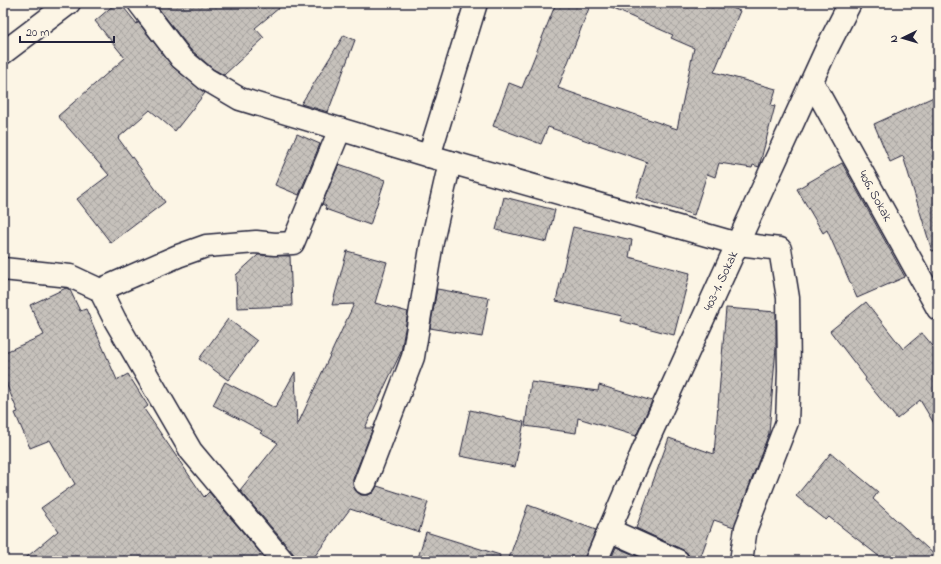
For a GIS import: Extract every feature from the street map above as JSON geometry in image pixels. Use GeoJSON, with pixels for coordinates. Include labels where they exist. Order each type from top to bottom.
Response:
{"type":"FeatureCollection","features":[{"type":"Feature","properties":{"kind":"street"},"geometry":{"type":"LineString","coordinates":[[3,53],[69,3]]}},
{"type":"Feature","properties":{"kind":"street"},"geometry":{"type":"LineString","coordinates":[[139,3],[182,58],[206,79],[240,99],[429,156],[738,244],[780,249],[788,298],[789,371],[787,422],[746,528],[741,561]]}},
{"type":"Feature","properties":{"kind":"street"},"geometry":{"type":"LineString","coordinates":[[429,156],[476,3]]}},
{"type":"Feature","properties":{"kind":"street","name":"403-1. Sokak"},"geometry":{"type":"LineString","coordinates":[[596,561],[645,446],[812,82],[850,3]]}},
{"type":"Feature","properties":{"kind":"street","name":"406. Sokak"},"geometry":{"type":"LineString","coordinates":[[812,82],[938,309]]}},
{"type":"Feature","properties":{"kind":"street"},"geometry":{"type":"LineString","coordinates":[[100,290],[178,256],[206,246],[256,242],[275,244],[293,243],[340,129]]}},
{"type":"Feature","properties":{"kind":"street"},"geometry":{"type":"LineString","coordinates":[[365,483],[413,357],[432,242],[450,162]]}},
{"type":"Feature","properties":{"kind":"street"},"geometry":{"type":"LineString","coordinates":[[3,269],[70,276],[100,290],[191,451],[283,561]]}},
{"type":"Feature","properties":{"kind":"street"},"geometry":{"type":"LineString","coordinates":[[609,530],[678,561]]}},
{"type":"Feature","properties":{"kind":"building"},"geometry":{"type":"Polygon","coordinates":[[[116,3],[120,3],[137,24],[138,22],[173,67],[205,93],[175,131],[150,110],[118,138],[165,202],[111,243],[77,199],[109,175],[58,116],[125,58],[95,21],[116,3]]]}},
{"type":"Feature","properties":{"kind":"building"},"geometry":{"type":"Polygon","coordinates":[[[157,3],[285,3],[255,28],[264,38],[224,75],[213,69],[190,49],[156,5],[157,3]]]}},
{"type":"Feature","properties":{"kind":"building"},"geometry":{"type":"Polygon","coordinates":[[[556,3],[591,3],[558,88],[677,129],[694,48],[671,38],[673,35],[600,3],[721,3],[740,11],[714,72],[776,89],[771,105],[775,106],[759,167],[753,165],[752,168],[719,163],[715,177],[707,174],[694,215],[636,197],[647,162],[548,127],[541,144],[493,126],[509,83],[522,88],[556,3]]]}},
{"type":"Feature","properties":{"kind":"building"},"geometry":{"type":"Polygon","coordinates":[[[344,35],[355,40],[328,112],[301,104],[344,35]]]}},
{"type":"Feature","properties":{"kind":"building"},"geometry":{"type":"Polygon","coordinates":[[[938,95],[938,250],[932,251],[903,156],[890,162],[874,124],[938,95]]]}},
{"type":"Feature","properties":{"kind":"building"},"geometry":{"type":"Polygon","coordinates":[[[297,134],[320,144],[299,195],[275,185],[297,134]]]}},
{"type":"Feature","properties":{"kind":"building"},"geometry":{"type":"Polygon","coordinates":[[[842,163],[905,277],[857,298],[827,230],[823,233],[797,189],[842,163]]]}},
{"type":"Feature","properties":{"kind":"building"},"geometry":{"type":"Polygon","coordinates":[[[339,164],[385,180],[370,225],[325,209],[326,206],[322,204],[339,164]]]}},
{"type":"Feature","properties":{"kind":"building"},"geometry":{"type":"Polygon","coordinates":[[[504,197],[555,210],[547,242],[496,230],[504,197]]]}},
{"type":"Feature","properties":{"kind":"building"},"geometry":{"type":"Polygon","coordinates":[[[573,227],[632,240],[629,257],[690,273],[674,335],[620,321],[622,316],[556,301],[573,227]]]}},
{"type":"Feature","properties":{"kind":"building"},"geometry":{"type":"Polygon","coordinates":[[[347,251],[387,262],[375,303],[408,312],[401,352],[365,428],[373,428],[353,479],[353,485],[356,491],[361,495],[373,493],[377,486],[428,502],[419,532],[350,509],[311,561],[295,561],[293,553],[240,490],[278,443],[260,433],[262,431],[213,405],[225,382],[275,408],[295,372],[297,426],[354,304],[332,305],[347,251]]]}},
{"type":"Feature","properties":{"kind":"building"},"geometry":{"type":"Polygon","coordinates":[[[258,255],[290,256],[292,306],[237,308],[236,275],[258,255]]]}},
{"type":"Feature","properties":{"kind":"building"},"geometry":{"type":"Polygon","coordinates":[[[66,288],[70,290],[80,311],[86,309],[117,380],[128,374],[148,406],[144,409],[204,497],[209,492],[267,561],[22,561],[58,531],[41,508],[75,484],[50,440],[30,448],[15,413],[18,412],[3,376],[3,353],[44,335],[30,305],[66,288]]]}},
{"type":"Feature","properties":{"kind":"building"},"geometry":{"type":"Polygon","coordinates":[[[437,289],[489,298],[482,337],[430,328],[437,289]]]}},
{"type":"Feature","properties":{"kind":"building"},"geometry":{"type":"Polygon","coordinates":[[[866,302],[903,349],[922,333],[938,352],[938,430],[920,400],[897,419],[865,380],[866,378],[830,331],[866,302]]]}},
{"type":"Feature","properties":{"kind":"building"},"geometry":{"type":"Polygon","coordinates":[[[726,308],[776,312],[776,347],[769,433],[734,527],[714,520],[699,561],[690,561],[688,554],[683,550],[636,528],[669,438],[714,454],[726,308]]]}},
{"type":"Feature","properties":{"kind":"building"},"geometry":{"type":"Polygon","coordinates":[[[228,319],[257,341],[228,380],[199,359],[228,319]]]}},
{"type":"Feature","properties":{"kind":"building"},"geometry":{"type":"Polygon","coordinates":[[[531,382],[598,391],[599,385],[652,401],[636,436],[578,418],[576,433],[525,426],[531,382]]]}},
{"type":"Feature","properties":{"kind":"building"},"geometry":{"type":"Polygon","coordinates":[[[470,410],[524,422],[515,467],[460,456],[470,410]]]}},
{"type":"Feature","properties":{"kind":"building"},"geometry":{"type":"Polygon","coordinates":[[[831,453],[878,492],[873,499],[938,558],[938,561],[885,561],[829,517],[826,520],[796,496],[831,453]]]}},
{"type":"Feature","properties":{"kind":"building"},"geometry":{"type":"Polygon","coordinates":[[[528,505],[596,530],[584,561],[508,561],[528,505]]]}},
{"type":"Feature","properties":{"kind":"building"},"geometry":{"type":"Polygon","coordinates":[[[426,532],[500,555],[499,561],[417,561],[426,532]]]}},
{"type":"Feature","properties":{"kind":"building"},"geometry":{"type":"Polygon","coordinates":[[[616,547],[648,561],[610,561],[616,547]]]}}]}
